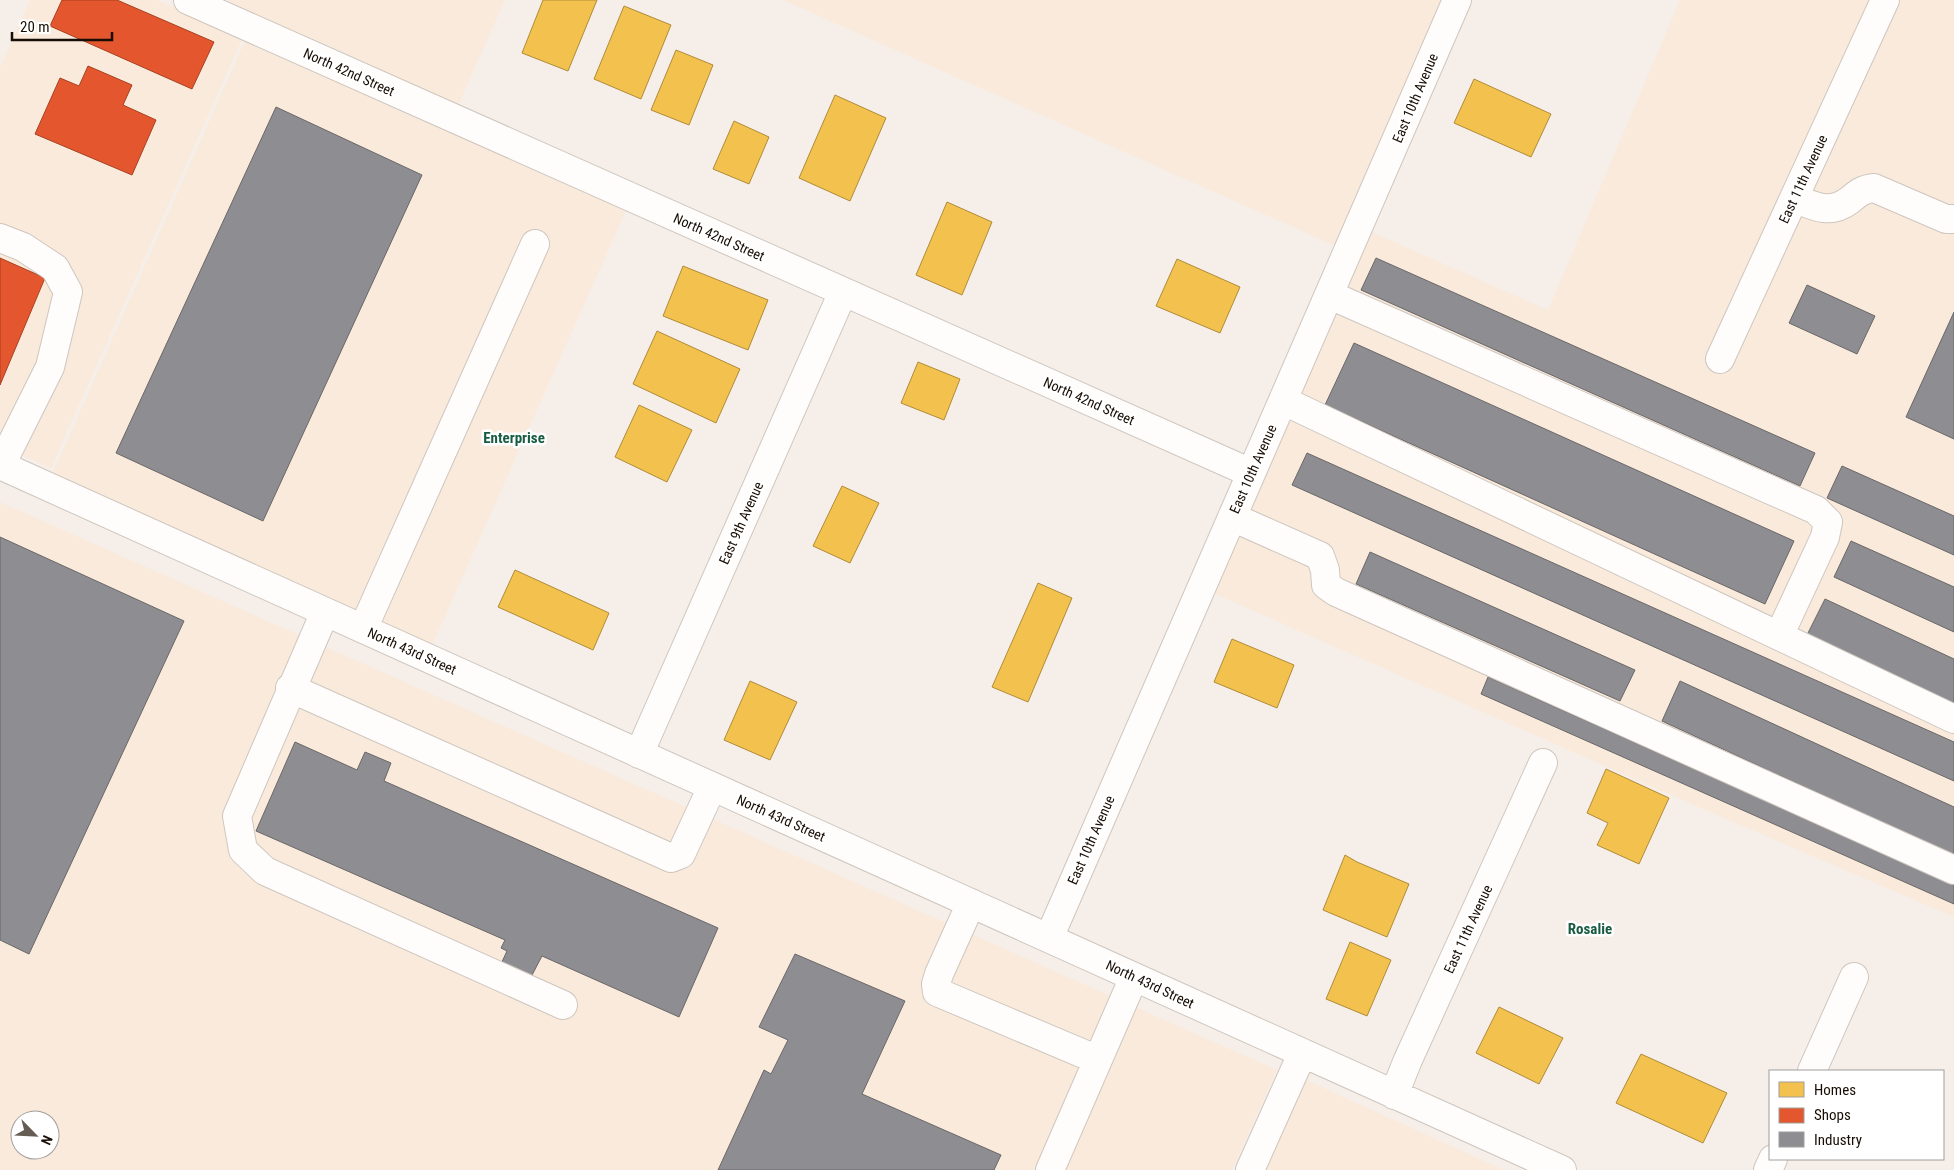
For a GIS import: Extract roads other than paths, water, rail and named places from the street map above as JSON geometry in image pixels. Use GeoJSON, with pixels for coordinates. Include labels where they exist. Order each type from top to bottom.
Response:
{"type":"FeatureCollection","features":[{"type":"Feature","properties":{"kind":"street","name":"North 42nd Street"},"geometry":{"type":"LineString","coordinates":[[188,0],[1251,473]]}},
{"type":"Feature","properties":{"kind":"street","name":"East 10th Avenue"},"geometry":{"type":"LineString","coordinates":[[1049,938],[1458,0]]}},
{"type":"Feature","properties":{"kind":"street","name":"East 11th Avenue"},"geometry":{"type":"LineString","coordinates":[[1720,359],[1885,0]]}},
{"type":"Feature","properties":{"kind":"street"},"geometry":{"type":"LineString","coordinates":[[1794,198],[1815,208],[1830,210],[1844,205],[1863,190],[1874,188],[1946,219],[1954,219]]}},
{"type":"Feature","properties":{"kind":"street"},"geometry":{"type":"LineString","coordinates":[[0,238],[23,247],[55,268],[68,292],[50,367],[0,465]]}},
{"type":"Feature","properties":{"kind":"street"},"geometry":{"type":"LineString","coordinates":[[363,629],[535,244]]}},
{"type":"Feature","properties":{"kind":"street","name":"East 9th Avenue"},"geometry":{"type":"LineString","coordinates":[[639,754],[843,292]]}},
{"type":"Feature","properties":{"kind":"street"},"geometry":{"type":"LineString","coordinates":[[1330,295],[1816,510],[1828,522],[1825,537],[1779,636]]}},
{"type":"Feature","properties":{"kind":"street"},"geometry":{"type":"LineString","coordinates":[[1284,401],[1954,719]]}},
{"type":"Feature","properties":{"kind":"street","name":"North 43rd Street"},"geometry":{"type":"LineString","coordinates":[[0,465],[1562,1170]]}},
{"type":"Feature","properties":{"kind":"street"},"geometry":{"type":"LineString","coordinates":[[1232,517],[1320,556],[1325,570],[1326,585],[1336,592],[1954,870]]}},
{"type":"Feature","properties":{"kind":"street"},"geometry":{"type":"LineString","coordinates":[[324,612],[237,816],[243,850],[265,871],[563,1005]]}},
{"type":"Feature","properties":{"kind":"street"},"geometry":{"type":"LineString","coordinates":[[290,688],[671,858],[681,854],[712,787]]}},
{"type":"Feature","properties":{"kind":"street","name":"East 11th Avenue"},"geometry":{"type":"LineString","coordinates":[[1394,1095],[1407,1062],[1543,763]]}},
{"type":"Feature","properties":{"kind":"street"},"geometry":{"type":"LineString","coordinates":[[971,903],[939,974],[936,984],[937,992],[1098,1060]]}},
{"type":"Feature","properties":{"kind":"street"},"geometry":{"type":"LineString","coordinates":[[1812,1070],[1854,976]]}},
{"type":"Feature","properties":{"kind":"street"},"geometry":{"type":"LineString","coordinates":[[1050,1170],[1134,977]]}},
{"type":"Feature","properties":{"kind":"street"},"geometry":{"type":"LineString","coordinates":[[1250,1170],[1302,1054]]}},
{"type":"Feature","properties":{"kind":"district","name":"Enterprise"},"geometry":{"type":"Point","coordinates":[514,438]}},
{"type":"Feature","properties":{"kind":"district","name":"Rosalie"},"geometry":{"type":"Point","coordinates":[1590,929]}}]}
